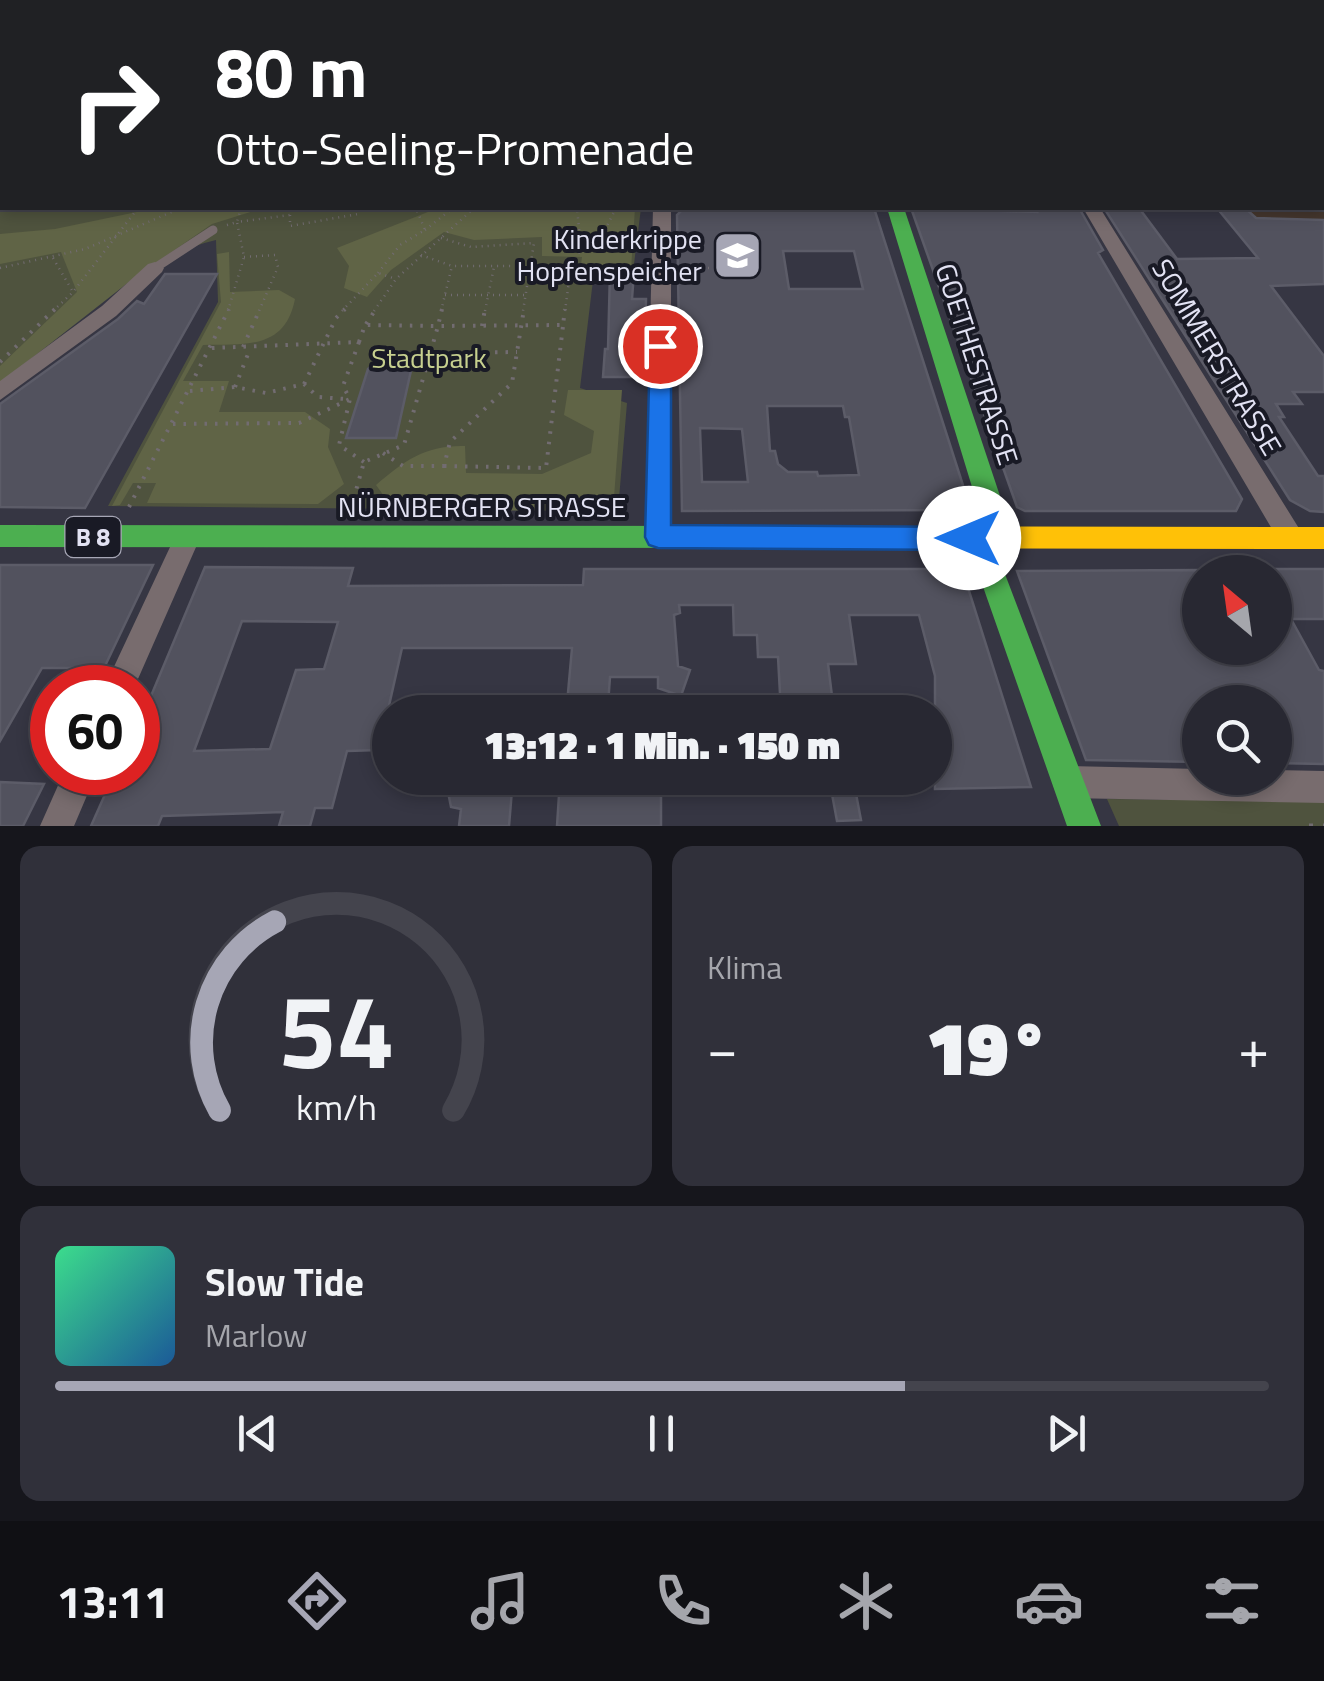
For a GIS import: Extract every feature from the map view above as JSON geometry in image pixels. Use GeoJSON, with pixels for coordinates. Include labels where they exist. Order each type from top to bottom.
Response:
{"type":"FeatureCollection","features":[{"type":"Feature","properties":{"kind":"main road","name":"GOETHESTRASSE"},"geometry":{"type":"LineString","coordinates":[[896,210],[996,523],[989,538],[987,562],[1084,826]]}},
{"type":"Feature","properties":{"kind":"main road","name":"NÜRNBERGER STRASSE"},"geometry":{"type":"LineString","coordinates":[[0,536],[1324,538]]}},
{"type":"Feature","properties":{"kind":"street"},"geometry":{"type":"LineString","coordinates":[[658,537],[662,210]]}},
{"type":"Feature","properties":{"kind":"street","name":"SOMMERSTRASSE"},"geometry":{"type":"LineString","coordinates":[[1092,210],[1292,538]]}},
{"type":"Feature","properties":{"kind":"street"},"geometry":{"type":"LineString","coordinates":[[0,392],[110,311],[155,268]]}},
{"type":"Feature","properties":{"kind":"street"},"geometry":{"type":"LineString","coordinates":[[129,665],[186,538]]}},
{"type":"Feature","properties":{"kind":"street"},"geometry":{"type":"LineString","coordinates":[[1068,782],[1324,787]]}},
{"type":"Feature","properties":{"kind":"street"},"geometry":{"type":"LineString","coordinates":[[57,826],[71,795]]}},
{"type":"Feature","properties":{"kind":"lane"},"geometry":{"type":"LineString","coordinates":[[155,268],[214,230]]}},
{"type":"Feature","properties":{"kind":"path"},"geometry":{"type":"LineString","coordinates":[[0,362],[73,292],[137,210]]}},
{"type":"Feature","properties":{"kind":"path"},"geometry":{"type":"LineString","coordinates":[[0,268],[53,258],[119,236],[177,210]]}},
{"type":"Feature","properties":{"kind":"path"},"geometry":{"type":"LineString","coordinates":[[126,511],[235,298],[244,257],[237,222],[240,210]]}},
{"type":"Feature","properties":{"kind":"path"},"geometry":{"type":"LineString","coordinates":[[290,210],[290,226],[358,214],[358,210]]}},
{"type":"Feature","properties":{"kind":"path"},"geometry":{"type":"LineString","coordinates":[[417,210],[425,230]]}},
{"type":"Feature","properties":{"kind":"path"},"geometry":{"type":"LineString","coordinates":[[190,390],[235,386],[266,394],[304,384],[336,318],[400,245],[450,210]]}},
{"type":"Feature","properties":{"kind":"path"},"geometry":{"type":"LineString","coordinates":[[364,462],[339,445],[350,399],[343,386],[365,325],[396,279],[472,210]]}},
{"type":"Feature","properties":{"kind":"path"},"geometry":{"type":"LineString","coordinates":[[383,454],[403,466],[546,468],[569,282],[581,250],[577,210]]}},
{"type":"Feature","properties":{"kind":"path"},"geometry":{"type":"LineString","coordinates":[[580,241],[590,243],[608,237],[606,228],[615,210]]}},
{"type":"Feature","properties":{"kind":"path"},"geometry":{"type":"LineString","coordinates":[[214,230],[237,222],[290,215]]}},
{"type":"Feature","properties":{"kind":"path"},"geometry":{"type":"LineString","coordinates":[[442,238],[471,247],[534,243],[512,383],[450,442],[444,466]]}},
{"type":"Feature","properties":{"kind":"path"},"geometry":{"type":"LineString","coordinates":[[421,255],[452,266],[572,266]]}},
{"type":"Feature","properties":{"kind":"path"},"geometry":{"type":"LineString","coordinates":[[243,348],[278,266],[275,256],[244,257]]}},
{"type":"Feature","properties":{"kind":"path"},"geometry":{"type":"LineString","coordinates":[[53,258],[73,292]]}},
{"type":"Feature","properties":{"kind":"path"},"geometry":{"type":"LineString","coordinates":[[364,462],[404,445],[452,266]]}},
{"type":"Feature","properties":{"kind":"path"},"geometry":{"type":"LineString","coordinates":[[482,326],[494,266]]}},
{"type":"Feature","properties":{"kind":"path"},"geometry":{"type":"LineString","coordinates":[[708,268],[719,268]]}},
{"type":"Feature","properties":{"kind":"path"},"geometry":{"type":"LineString","coordinates":[[378,273],[396,279]]}},
{"type":"Feature","properties":{"kind":"path"},"geometry":{"type":"LineString","coordinates":[[528,282],[569,282]]}},
{"type":"Feature","properties":{"kind":"path"},"geometry":{"type":"LineString","coordinates":[[445,295],[526,295]]}},
{"type":"Feature","properties":{"kind":"path"},"geometry":{"type":"LineString","coordinates":[[365,325],[563,324]]}},
{"type":"Feature","properties":{"kind":"path"},"geometry":{"type":"LineString","coordinates":[[212,348],[359,342]]}},
{"type":"Feature","properties":{"kind":"path"},"geometry":{"type":"LineString","coordinates":[[235,386],[251,347]]}},
{"type":"Feature","properties":{"kind":"path"},"geometry":{"type":"LineString","coordinates":[[430,354],[517,352]]}},
{"type":"Feature","properties":{"kind":"path"},"geometry":{"type":"LineString","coordinates":[[304,384],[318,398],[350,399]]}},
{"type":"Feature","properties":{"kind":"path"},"geometry":{"type":"LineString","coordinates":[[173,424],[299,423],[350,399]]}},
{"type":"Feature","properties":{"kind":"path"},"geometry":{"type":"LineString","coordinates":[[342,538],[364,462]]}},
{"type":"Feature","properties":{"kind":"path"},"geometry":{"type":"LineString","coordinates":[[1309,826],[1324,826]]}},
{"type":"Feature","properties":{"kind":"shaded area"},"geometry":{"type":"Polygon","coordinates":[[[1247,210],[1324,210],[1324,220],[1256,219],[1247,210]]]}},
{"type":"Feature","properties":{"kind":"green space","name":"Stadtpark"},"geometry":{"type":"Polygon","coordinates":[[[0,210],[641,210],[633,272],[594,272],[580,388],[627,403],[618,511],[108,506],[218,302],[216,240],[157,263],[129,280],[0,383],[0,210]]]}},
{"type":"Feature","properties":{"kind":"green space"},"geometry":{"type":"Polygon","coordinates":[[[146,210],[257,210],[212,224],[134,278],[0,383],[0,366],[77,292],[61,252],[0,264],[0,234],[55,229],[146,210]]]}},
{"type":"Feature","properties":{"kind":"green space"},"geometry":{"type":"Polygon","coordinates":[[[433,210],[635,210],[631,270],[580,272],[582,257],[542,256],[542,237],[474,240],[444,232],[391,270],[367,297],[344,288],[349,266],[337,248],[433,210]]]}},
{"type":"Feature","properties":{"kind":"green space"},"geometry":{"type":"Polygon","coordinates":[[[229,252],[230,292],[279,290],[295,299],[290,316],[273,336],[261,341],[203,345],[183,381],[229,381],[219,412],[305,412],[330,429],[328,447],[344,484],[318,504],[147,503],[156,483],[133,483],[120,505],[112,506],[221,302],[217,254],[229,252]]]}},
{"type":"Feature","properties":{"kind":"green space"},"geometry":{"type":"Polygon","coordinates":[[[568,390],[622,390],[613,511],[394,510],[376,485],[407,461],[427,451],[451,446],[465,446],[466,473],[542,474],[591,453],[594,431],[564,415],[568,390]]]}},
{"type":"Feature","properties":{"kind":"green space"},"geometry":{"type":"Polygon","coordinates":[[[1107,799],[1324,801],[1324,826],[1119,826],[1107,799]]]}},
{"type":"Feature","properties":{"kind":"building"},"geometry":{"type":"Polygon","coordinates":[[[682,210],[875,210],[969,504],[963,510],[682,511],[677,215],[682,210]],[[783,251],[789,289],[863,289],[854,251],[783,251]],[[767,406],[770,451],[775,451],[778,464],[788,472],[859,475],[849,417],[845,417],[843,406],[767,406]],[[700,428],[702,482],[748,482],[742,429],[700,428]]]}},
{"type":"Feature","properties":{"kind":"building"},"geometry":{"type":"Polygon","coordinates":[[[912,210],[1080,210],[1103,250],[1098,253],[1242,499],[1236,511],[1025,511],[1017,507],[912,210]]]}},
{"type":"Feature","properties":{"kind":"building"},"geometry":{"type":"Polygon","coordinates":[[[1105,210],[1140,210],[1177,259],[1258,258],[1219,210],[1247,210],[1256,218],[1324,220],[1324,284],[1271,286],[1324,356],[1324,392],[1293,392],[1302,404],[1276,404],[1284,417],[1279,417],[1318,476],[1324,476],[1324,512],[1310,511],[1290,500],[1105,210]]]}},
{"type":"Feature","properties":{"kind":"building"},"geometry":{"type":"Polygon","coordinates":[[[610,272],[634,272],[632,299],[646,299],[644,377],[603,377],[608,349],[610,272]]]}},
{"type":"Feature","properties":{"kind":"building"},"geometry":{"type":"Polygon","coordinates":[[[165,274],[217,274],[85,508],[0,507],[0,404],[137,301],[144,304],[165,274]]]}},
{"type":"Feature","properties":{"kind":"building"},"geometry":{"type":"Polygon","coordinates":[[[383,355],[409,359],[412,366],[396,438],[346,438],[368,369],[383,355]]]}},
{"type":"Feature","properties":{"kind":"building"},"geometry":{"type":"Polygon","coordinates":[[[0,565],[153,565],[105,665],[30,665],[30,689],[0,741],[0,565]]]}},
{"type":"Feature","properties":{"kind":"building"},"geometry":{"type":"Polygon","coordinates":[[[205,567],[353,568],[348,586],[583,585],[584,569],[954,569],[964,575],[1031,787],[952,789],[952,695],[935,695],[935,676],[919,615],[849,615],[856,664],[828,664],[832,695],[780,695],[778,657],[758,657],[757,635],[734,635],[733,605],[679,605],[680,613],[674,615],[678,666],[690,670],[681,695],[658,688],[658,677],[610,677],[609,695],[568,695],[572,648],[402,648],[391,695],[372,695],[372,750],[347,751],[332,808],[315,808],[310,826],[279,826],[283,812],[162,816],[158,826],[91,826],[105,795],[160,795],[160,674],[205,567]],[[242,621],[194,751],[270,749],[296,670],[324,669],[338,622],[242,621]]]}},
{"type":"Feature","properties":{"kind":"building"},"geometry":{"type":"Polygon","coordinates":[[[1292,569],[1324,569],[1324,619],[1292,619],[1292,569]]]}},
{"type":"Feature","properties":{"kind":"building"},"geometry":{"type":"Polygon","coordinates":[[[1182,570],[1182,665],[1292,665],[1292,621],[1319,670],[1324,671],[1324,764],[1292,763],[1292,685],[1182,685],[1182,762],[1086,760],[1017,571],[1182,570]]]}},
{"type":"Feature","properties":{"kind":"building"},"geometry":{"type":"Polygon","coordinates":[[[0,782],[30,783],[30,795],[38,795],[23,826],[0,826],[0,782]]]}},
{"type":"Feature","properties":{"kind":"building"},"geometry":{"type":"Polygon","coordinates":[[[512,795],[509,826],[459,826],[461,809],[451,807],[449,797],[512,795]]]}},
{"type":"Feature","properties":{"kind":"building"},"geometry":{"type":"Polygon","coordinates":[[[559,795],[661,795],[661,826],[557,826],[559,795]]]}},
{"type":"Feature","properties":{"kind":"building"},"geometry":{"type":"Polygon","coordinates":[[[832,795],[856,795],[861,820],[837,821],[832,795]]]}},
{"type":"Feature","properties":{"kind":"traffic: fast"},"geometry":{"type":"LineString","coordinates":[[896,210],[996,523],[989,538],[987,561],[1084,826]]}},
{"type":"Feature","properties":{"kind":"traffic: fast"},"geometry":{"type":"LineString","coordinates":[[0,536],[791,537]]}},
{"type":"Feature","properties":{"kind":"traffic: slow"},"geometry":{"type":"LineString","coordinates":[[791,537],[1324,538]]}},
{"type":"Feature","properties":{"kind":"place","name":"Kinderkrippe Hopfenspeicher"},"geometry":{"type":"Point","coordinates":[737,255]}},
{"type":"Feature","properties":{"kind":"route"},"geometry":{"type":"LineString","coordinates":[[660,346],[658,537],[969,538]]}}]}
